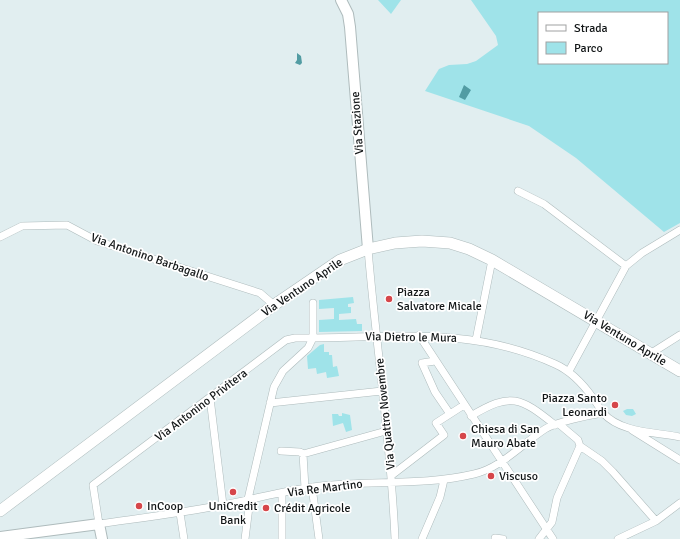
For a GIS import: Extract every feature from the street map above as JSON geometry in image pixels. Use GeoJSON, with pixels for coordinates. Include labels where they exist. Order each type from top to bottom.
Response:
{"type":"FeatureCollection","features":[{"type":"Feature","properties":{"kind":"main road","name":"Via Stazione"},"geometry":{"type":"LineString","coordinates":[[344,2],[350,27],[368,249]]}},
{"type":"Feature","properties":{"kind":"main road","name":"Via Ventuno Aprile"},"geometry":{"type":"LineString","coordinates":[[0,511],[274,306],[340,260],[368,249],[395,243],[422,241],[450,243],[469,249],[492,260],[680,371]]}},
{"type":"Feature","properties":{"kind":"main road","name":"Via Re Martino"},"geometry":{"type":"LineString","coordinates":[[0,538],[19,537],[99,524]]}},
{"type":"Feature","properties":{"kind":"main road"},"geometry":{"type":"LineString","coordinates":[[99,524],[102,539]]}},
{"type":"Feature","properties":{"kind":"street"},"geometry":{"type":"LineString","coordinates":[[518,191],[544,204],[626,266]]}},
{"type":"Feature","properties":{"kind":"street","name":"Via Antonino Barbagallo"},"geometry":{"type":"LineString","coordinates":[[0,237],[22,226],[67,225],[97,241],[260,293],[274,306]]}},
{"type":"Feature","properties":{"kind":"street"},"geometry":{"type":"LineString","coordinates":[[569,371],[626,266],[642,253],[680,230]]}},
{"type":"Feature","properties":{"kind":"street","name":"Via Quattro Novembre"},"geometry":{"type":"LineString","coordinates":[[368,249],[386,431],[393,483],[395,539]]}},
{"type":"Feature","properties":{"kind":"street"},"geometry":{"type":"LineString","coordinates":[[476,340],[492,260]]}},
{"type":"Feature","properties":{"kind":"street"},"geometry":{"type":"LineString","coordinates":[[245,539],[249,507],[248,499],[263,442],[274,387],[283,371],[308,348],[313,338],[313,303]]}},
{"type":"Feature","properties":{"kind":"street"},"geometry":{"type":"LineString","coordinates":[[650,354],[680,334]]}},
{"type":"Feature","properties":{"kind":"street"},"geometry":{"type":"LineString","coordinates":[[419,335],[553,539]]}},
{"type":"Feature","properties":{"kind":"street","name":"Via Dietro le Mura"},"geometry":{"type":"LineString","coordinates":[[313,338],[419,335],[446,336],[476,340],[540,357],[569,371],[582,384],[603,413]]}},
{"type":"Feature","properties":{"kind":"street","name":"Via Antonino Privitera"},"geometry":{"type":"LineString","coordinates":[[99,524],[93,485],[286,340],[295,338],[313,338]]}},
{"type":"Feature","properties":{"kind":"street"},"geometry":{"type":"LineString","coordinates":[[435,361],[422,363],[435,392],[450,414]]}},
{"type":"Feature","properties":{"kind":"street"},"geometry":{"type":"LineString","coordinates":[[270,403],[382,391]]}},
{"type":"Feature","properties":{"kind":"street"},"geometry":{"type":"LineString","coordinates":[[210,398],[223,505]]}},
{"type":"Feature","properties":{"kind":"street"},"geometry":{"type":"LineString","coordinates":[[471,416],[497,402],[512,400],[530,407],[557,424],[578,440],[580,446],[602,461],[656,521]]}},
{"type":"Feature","properties":{"kind":"street"},"geometry":{"type":"LineString","coordinates":[[392,475],[444,435],[436,423],[464,405]]}},
{"type":"Feature","properties":{"kind":"street"},"geometry":{"type":"LineString","coordinates":[[603,413],[615,422],[628,428],[680,460]]}},
{"type":"Feature","properties":{"kind":"street","name":"Via Re Martino"},"geometry":{"type":"LineString","coordinates":[[99,524],[180,513],[309,487],[350,482],[393,483],[444,480],[476,474],[501,461],[547,428],[557,424],[603,413]]}},
{"type":"Feature","properties":{"kind":"street"},"geometry":{"type":"LineString","coordinates":[[628,428],[680,437]]}},
{"type":"Feature","properties":{"kind":"street"},"geometry":{"type":"LineString","coordinates":[[282,451],[300,452],[303,454],[386,431]]}},
{"type":"Feature","properties":{"kind":"street"},"geometry":{"type":"LineString","coordinates":[[538,539],[547,530],[552,522],[557,498],[580,446]]}},
{"type":"Feature","properties":{"kind":"street"},"geometry":{"type":"LineString","coordinates":[[303,454],[319,539]]}},
{"type":"Feature","properties":{"kind":"street"},"geometry":{"type":"LineString","coordinates":[[422,539],[440,497],[444,480]]}},
{"type":"Feature","properties":{"kind":"street"},"geometry":{"type":"LineString","coordinates":[[282,493],[282,539]]}},
{"type":"Feature","properties":{"kind":"street"},"geometry":{"type":"LineString","coordinates":[[618,539],[656,521],[680,504]]}},
{"type":"Feature","properties":{"kind":"street"},"geometry":{"type":"LineString","coordinates":[[180,513],[184,539]]}},
{"type":"Feature","properties":{"kind":"green space"},"geometry":{"type":"Polygon","coordinates":[[[378,0],[401,0],[391,14],[378,0]]]}},
{"type":"Feature","properties":{"kind":"green space"},"geometry":{"type":"Polygon","coordinates":[[[471,0],[680,0],[680,223],[664,232],[576,158],[529,126],[425,91],[439,69],[449,65],[467,64],[476,61],[498,45],[496,36],[471,0]]]}},
{"type":"Feature","properties":{"kind":"green space"},"geometry":{"type":"Polygon","coordinates":[[[353,297],[354,303],[348,304],[348,307],[351,307],[351,313],[339,314],[339,320],[356,319],[357,324],[362,324],[362,331],[319,332],[319,320],[334,319],[334,308],[319,309],[319,300],[353,297]]]}},
{"type":"Feature","properties":{"kind":"green space"},"geometry":{"type":"Polygon","coordinates":[[[324,344],[324,352],[329,352],[329,355],[332,355],[333,367],[337,366],[339,376],[327,378],[326,372],[317,374],[316,368],[308,369],[307,356],[320,345],[324,344]]]}},
{"type":"Feature","properties":{"kind":"green space"},"geometry":{"type":"Polygon","coordinates":[[[633,409],[636,414],[632,416],[626,415],[623,411],[633,409]]]}},
{"type":"Feature","properties":{"kind":"green space"},"geometry":{"type":"Polygon","coordinates":[[[342,413],[350,415],[352,430],[346,432],[343,423],[333,426],[332,414],[342,416],[342,413]]]}},
{"type":"Feature","properties":{"kind":"shaded area"},"geometry":{"type":"Polygon","coordinates":[[[297,53],[301,56],[302,63],[300,65],[295,63],[297,60],[297,53]]]}},
{"type":"Feature","properties":{"kind":"shaded area"},"geometry":{"type":"Polygon","coordinates":[[[464,85],[471,90],[465,100],[459,97],[464,85]]]}},
{"type":"Feature","properties":{"kind":"place","name":"Piazza Salvatore Micale"},"geometry":{"type":"Point","coordinates":[389,299]}},
{"type":"Feature","properties":{"kind":"place","name":"Piazza Santo Leonardi"},"geometry":{"type":"Point","coordinates":[615,405]}},
{"type":"Feature","properties":{"kind":"place","name":"Chiesa di San Mauro Abate"},"geometry":{"type":"Point","coordinates":[463,436]}},
{"type":"Feature","properties":{"kind":"place","name":"Viscuso"},"geometry":{"type":"Point","coordinates":[491,476]}},
{"type":"Feature","properties":{"kind":"place","name":"UniCredit Bank"},"geometry":{"type":"Point","coordinates":[233,492]}},
{"type":"Feature","properties":{"kind":"place","name":"InCoop"},"geometry":{"type":"Point","coordinates":[139,506]}},
{"type":"Feature","properties":{"kind":"place","name":"Crédit Agricole"},"geometry":{"type":"Point","coordinates":[266,508]}}]}
